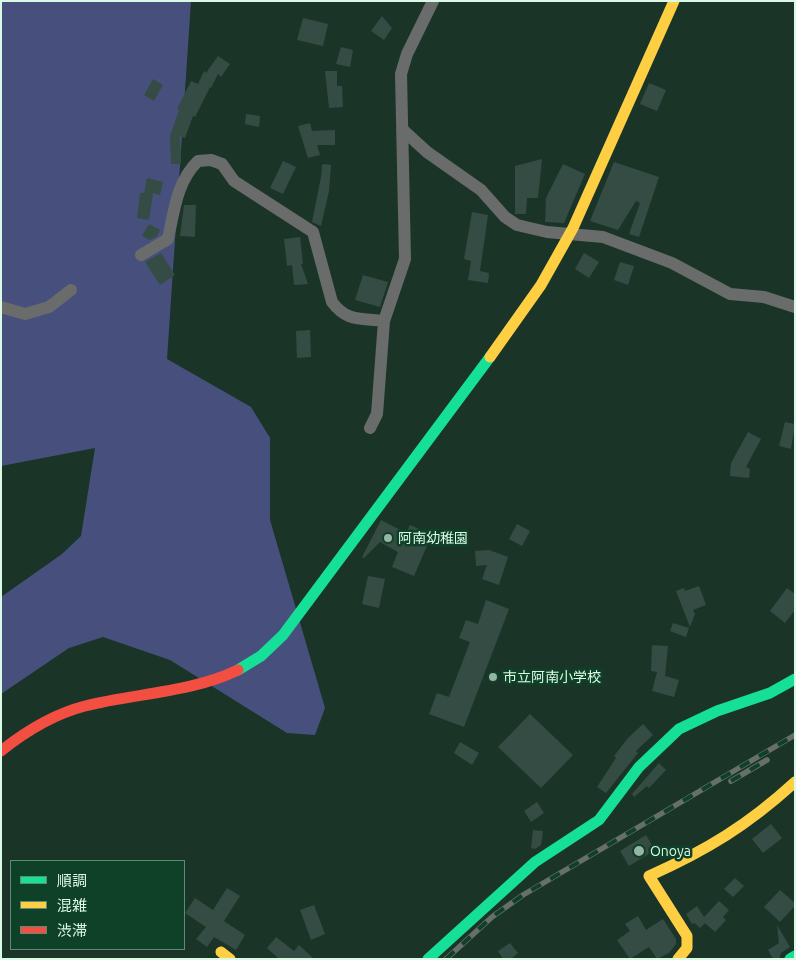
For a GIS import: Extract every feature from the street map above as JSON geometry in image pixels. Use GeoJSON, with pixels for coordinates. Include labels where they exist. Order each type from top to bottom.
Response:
{"type":"FeatureCollection","features":[{"type":"Feature","properties":{"kind":"street"},"geometry":{"type":"LineString","coordinates":[[370,428],[377,414],[384,321],[404,259],[403,130],[400,86],[404,63],[433,1]]}},
{"type":"Feature","properties":{"kind":"street"},"geometry":{"type":"LineString","coordinates":[[1,751],[30,729],[68,711],[101,702],[201,685],[236,672],[267,651],[301,612],[541,285],[570,235],[674,1]]}},
{"type":"Feature","properties":{"kind":"street"},"geometry":{"type":"LineString","coordinates":[[403,130],[427,152],[482,190],[510,221],[546,232],[603,237],[650,253],[730,294],[764,297],[795,307]]}},
{"type":"Feature","properties":{"kind":"street"},"geometry":{"type":"LineString","coordinates":[[142,254],[168,239],[177,198],[187,172],[198,161],[210,160],[222,164],[234,181],[313,232],[332,302],[339,310],[347,317],[384,321]]}},
{"type":"Feature","properties":{"kind":"street"},"geometry":{"type":"LineString","coordinates":[[1,307],[25,314],[49,307],[71,290]]}},
{"type":"Feature","properties":{"kind":"street"},"geometry":{"type":"LineString","coordinates":[[428,959],[535,862],[599,820],[639,767],[679,729],[716,711],[770,693],[795,679]]}},
{"type":"Feature","properties":{"kind":"street"},"geometry":{"type":"LineString","coordinates":[[678,959],[687,948],[687,936],[649,876],[715,844],[759,814],[795,782]]}},
{"type":"Feature","properties":{"kind":"street"},"geometry":{"type":"LineString","coordinates":[[790,959],[795,956]]}},
{"type":"Feature","properties":{"kind":"shaded area"},"geometry":{"type":"Polygon","coordinates":[[[1,1],[191,1],[167,359],[251,407],[270,438],[270,520],[325,708],[315,735],[287,733],[170,660],[103,637],[69,648],[1,694],[1,597],[62,554],[81,536],[95,448],[1,466],[1,1]]]}},
{"type":"Feature","properties":{"kind":"building"},"geometry":{"type":"Polygon","coordinates":[[[382,16],[392,28],[384,40],[371,31],[382,16]]]}},
{"type":"Feature","properties":{"kind":"building"},"geometry":{"type":"Polygon","coordinates":[[[303,18],[328,24],[323,46],[297,40],[303,18]]]}},
{"type":"Feature","properties":{"kind":"building"},"geometry":{"type":"Polygon","coordinates":[[[341,47],[353,50],[350,67],[336,64],[341,47]]]}},
{"type":"Feature","properties":{"kind":"building"},"geometry":{"type":"Polygon","coordinates":[[[218,56],[230,64],[221,77],[218,74],[210,87],[195,117],[193,116],[185,138],[180,136],[181,164],[171,164],[170,136],[179,110],[177,109],[191,81],[198,84],[204,71],[206,73],[218,56]]]}},
{"type":"Feature","properties":{"kind":"building"},"geometry":{"type":"Polygon","coordinates":[[[325,71],[337,71],[337,86],[342,86],[343,107],[329,108],[325,71]]]}},
{"type":"Feature","properties":{"kind":"building"},"geometry":{"type":"Polygon","coordinates":[[[153,79],[163,85],[154,101],[144,95],[153,79]]]}},
{"type":"Feature","properties":{"kind":"building"},"geometry":{"type":"Polygon","coordinates":[[[649,83],[666,90],[657,111],[640,104],[649,83]]]}},
{"type":"Feature","properties":{"kind":"building"},"geometry":{"type":"Polygon","coordinates":[[[246,114],[260,116],[259,127],[245,124],[246,114]]]}},
{"type":"Feature","properties":{"kind":"building"},"geometry":{"type":"Polygon","coordinates":[[[310,123],[312,131],[335,130],[335,145],[317,145],[320,155],[308,158],[298,126],[310,123]]]}},
{"type":"Feature","properties":{"kind":"building"},"geometry":{"type":"Polygon","coordinates":[[[542,159],[538,198],[527,198],[526,214],[515,214],[515,166],[542,159]]]}},
{"type":"Feature","properties":{"kind":"building"},"geometry":{"type":"Polygon","coordinates":[[[283,161],[296,167],[283,194],[270,188],[283,161]]]}},
{"type":"Feature","properties":{"kind":"building"},"geometry":{"type":"Polygon","coordinates":[[[614,162],[659,177],[639,237],[629,234],[640,203],[636,201],[618,230],[590,221],[614,162]]]}},
{"type":"Feature","properties":{"kind":"building"},"geometry":{"type":"Polygon","coordinates":[[[563,164],[585,174],[564,223],[545,222],[546,198],[563,164]]]}},
{"type":"Feature","properties":{"kind":"building"},"geometry":{"type":"Polygon","coordinates":[[[322,165],[331,165],[329,191],[321,226],[312,222],[322,165]]]}},
{"type":"Feature","properties":{"kind":"building"},"geometry":{"type":"Polygon","coordinates":[[[147,178],[163,182],[160,195],[153,193],[149,220],[137,218],[140,193],[144,193],[147,178]]]}},
{"type":"Feature","properties":{"kind":"building"},"geometry":{"type":"Polygon","coordinates":[[[184,205],[196,205],[195,237],[180,236],[184,205]]]}},
{"type":"Feature","properties":{"kind":"building"},"geometry":{"type":"Polygon","coordinates":[[[472,212],[488,215],[480,271],[489,273],[488,283],[468,280],[471,261],[464,259],[472,212]]]}},
{"type":"Feature","properties":{"kind":"building"},"geometry":{"type":"Polygon","coordinates":[[[149,224],[160,230],[157,236],[150,240],[142,236],[149,224]]]}},
{"type":"Feature","properties":{"kind":"building"},"geometry":{"type":"Polygon","coordinates":[[[300,237],[303,264],[301,264],[308,284],[294,285],[292,265],[287,266],[284,239],[300,237]]]}},
{"type":"Feature","properties":{"kind":"building"},"geometry":{"type":"Polygon","coordinates":[[[161,253],[175,275],[160,285],[145,262],[161,253]]]}},
{"type":"Feature","properties":{"kind":"building"},"geometry":{"type":"Polygon","coordinates":[[[584,253],[599,262],[589,278],[575,269],[584,253]]]}},
{"type":"Feature","properties":{"kind":"building"},"geometry":{"type":"Polygon","coordinates":[[[620,262],[634,266],[628,285],[614,280],[620,262]]]}},
{"type":"Feature","properties":{"kind":"building"},"geometry":{"type":"Polygon","coordinates":[[[363,275],[388,282],[380,307],[355,300],[363,275]]]}},
{"type":"Feature","properties":{"kind":"building"},"geometry":{"type":"Polygon","coordinates":[[[310,330],[311,357],[297,358],[296,331],[310,330]]]}},
{"type":"Feature","properties":{"kind":"building"},"geometry":{"type":"Polygon","coordinates":[[[785,422],[795,424],[791,449],[779,446],[785,422]]]}},
{"type":"Feature","properties":{"kind":"building"},"geometry":{"type":"Polygon","coordinates":[[[748,432],[761,439],[746,467],[750,469],[749,478],[730,476],[731,463],[748,432]]]}},
{"type":"Feature","properties":{"kind":"building"},"geometry":{"type":"Polygon","coordinates":[[[381,520],[406,533],[410,525],[432,534],[414,576],[392,567],[398,552],[380,542],[364,558],[362,557],[381,520]]]}},
{"type":"Feature","properties":{"kind":"building"},"geometry":{"type":"Polygon","coordinates":[[[517,524],[530,531],[522,546],[509,539],[517,524]]]}},
{"type":"Feature","properties":{"kind":"building"},"geometry":{"type":"Polygon","coordinates":[[[489,550],[508,557],[499,585],[482,579],[487,565],[476,566],[475,551],[489,550]]]}},
{"type":"Feature","properties":{"kind":"building"},"geometry":{"type":"Polygon","coordinates":[[[368,576],[385,579],[379,608],[362,604],[368,576]]]}},
{"type":"Feature","properties":{"kind":"building"},"geometry":{"type":"Polygon","coordinates":[[[699,586],[706,605],[693,610],[695,614],[690,627],[676,591],[684,588],[685,591],[699,586]]]}},
{"type":"Feature","properties":{"kind":"building"},"geometry":{"type":"Polygon","coordinates":[[[787,588],[795,594],[795,610],[785,623],[770,611],[787,588]]]}},
{"type":"Feature","properties":{"kind":"building"},"geometry":{"type":"Polygon","coordinates":[[[486,600],[509,609],[464,727],[429,714],[437,693],[449,697],[470,642],[459,638],[466,620],[478,624],[486,600]]]}},
{"type":"Feature","properties":{"kind":"building"},"geometry":{"type":"Polygon","coordinates":[[[673,623],[689,628],[686,637],[670,631],[673,623]]]}},
{"type":"Feature","properties":{"kind":"building"},"geometry":{"type":"Polygon","coordinates":[[[652,645],[668,646],[665,676],[679,680],[674,697],[652,691],[657,672],[651,671],[652,645]]]}},
{"type":"Feature","properties":{"kind":"building"},"geometry":{"type":"Polygon","coordinates":[[[530,714],[573,755],[541,788],[498,747],[530,714]]]}},
{"type":"Feature","properties":{"kind":"building"},"geometry":{"type":"Polygon","coordinates":[[[643,724],[653,735],[636,751],[638,753],[606,793],[597,787],[616,758],[614,756],[628,738],[643,724]]]}},
{"type":"Feature","properties":{"kind":"building"},"geometry":{"type":"Polygon","coordinates":[[[460,742],[479,753],[472,765],[454,753],[460,742]]]}},
{"type":"Feature","properties":{"kind":"building"},"geometry":{"type":"Polygon","coordinates":[[[659,763],[666,770],[649,788],[647,786],[634,797],[632,794],[659,763]]]}},
{"type":"Feature","properties":{"kind":"building"},"geometry":{"type":"Polygon","coordinates":[[[537,802],[544,813],[531,822],[524,811],[537,802]]]}},
{"type":"Feature","properties":{"kind":"building"},"geometry":{"type":"Polygon","coordinates":[[[771,824],[782,838],[763,853],[752,839],[771,824]]]}},
{"type":"Feature","properties":{"kind":"building"},"geometry":{"type":"Polygon","coordinates":[[[533,830],[543,831],[541,845],[535,849],[531,848],[533,830]]]}},
{"type":"Feature","properties":{"kind":"building"},"geometry":{"type":"Polygon","coordinates":[[[646,835],[655,850],[629,866],[620,851],[646,835]]]}},
{"type":"Feature","properties":{"kind":"building"},"geometry":{"type":"Polygon","coordinates":[[[735,878],[744,886],[733,897],[724,889],[735,878]]]}},
{"type":"Feature","properties":{"kind":"building"},"geometry":{"type":"Polygon","coordinates":[[[227,888],[240,896],[224,921],[245,935],[236,950],[214,937],[207,947],[196,939],[206,927],[185,913],[195,898],[213,910],[227,888]]]}},
{"type":"Feature","properties":{"kind":"building"},"geometry":{"type":"Polygon","coordinates":[[[780,890],[795,903],[795,906],[780,922],[764,907],[780,890]]]}},
{"type":"Feature","properties":{"kind":"building"},"geometry":{"type":"Polygon","coordinates":[[[719,901],[729,910],[723,917],[726,920],[715,932],[705,923],[700,928],[694,923],[692,924],[686,914],[697,906],[704,917],[719,901]]]}},
{"type":"Feature","properties":{"kind":"building"},"geometry":{"type":"Polygon","coordinates":[[[314,905],[325,934],[311,940],[300,910],[314,905]]]}},
{"type":"Feature","properties":{"kind":"building"},"geometry":{"type":"Polygon","coordinates":[[[638,916],[646,930],[663,919],[676,939],[676,944],[669,953],[657,959],[649,947],[630,959],[617,940],[630,931],[625,924],[638,916]]]}},
{"type":"Feature","properties":{"kind":"building"},"geometry":{"type":"Polygon","coordinates":[[[777,925],[790,947],[781,953],[779,959],[773,959],[768,950],[779,943],[777,925]]]}},
{"type":"Feature","properties":{"kind":"building"},"geometry":{"type":"Polygon","coordinates":[[[276,937],[294,951],[299,945],[314,959],[279,959],[267,948],[276,937]]]}},
{"type":"Feature","properties":{"kind":"building"},"geometry":{"type":"Polygon","coordinates":[[[510,943],[518,953],[511,959],[503,959],[498,951],[510,943]]]}},
{"type":"Feature","properties":{"kind":"railway"},"geometry":{"type":"LineString","coordinates":[[446,959],[492,917],[523,895],[795,735]]}},
{"type":"Feature","properties":{"kind":"railway"},"geometry":{"type":"LineString","coordinates":[[731,781],[767,760]]}},
{"type":"Feature","properties":{"kind":"traffic: fast"},"geometry":{"type":"LineString","coordinates":[[238,670],[261,656],[283,635],[490,357]]}},
{"type":"Feature","properties":{"kind":"traffic: fast"},"geometry":{"type":"LineString","coordinates":[[428,959],[535,862],[599,820],[639,767],[679,729],[717,711],[770,693],[795,679]]}},
{"type":"Feature","properties":{"kind":"traffic: fast"},"geometry":{"type":"LineString","coordinates":[[790,959],[795,956]]}},
{"type":"Feature","properties":{"kind":"traffic: slow"},"geometry":{"type":"LineString","coordinates":[[490,357],[541,285],[573,228],[674,1]]}},
{"type":"Feature","properties":{"kind":"traffic: slow"},"geometry":{"type":"LineString","coordinates":[[678,959],[687,948],[687,936],[649,876],[690,856],[726,835],[761,811],[795,782]]}},
{"type":"Feature","properties":{"kind":"traffic: slow"},"geometry":{"type":"LineString","coordinates":[[221,952],[230,959]]}},
{"type":"Feature","properties":{"kind":"traffic: jam"},"geometry":{"type":"LineString","coordinates":[[1,751],[41,724],[74,709],[201,684],[238,670]]}},
{"type":"Feature","properties":{"kind":"place","name":"阿南幼稚園"},"geometry":{"type":"Point","coordinates":[388,538]}},
{"type":"Feature","properties":{"kind":"place","name":"市立阿南小学校"},"geometry":{"type":"Point","coordinates":[493,677]}},
{"type":"Feature","properties":{"kind":"place","name":"Onoya"},"geometry":{"type":"Point","coordinates":[639,851]}}]}
